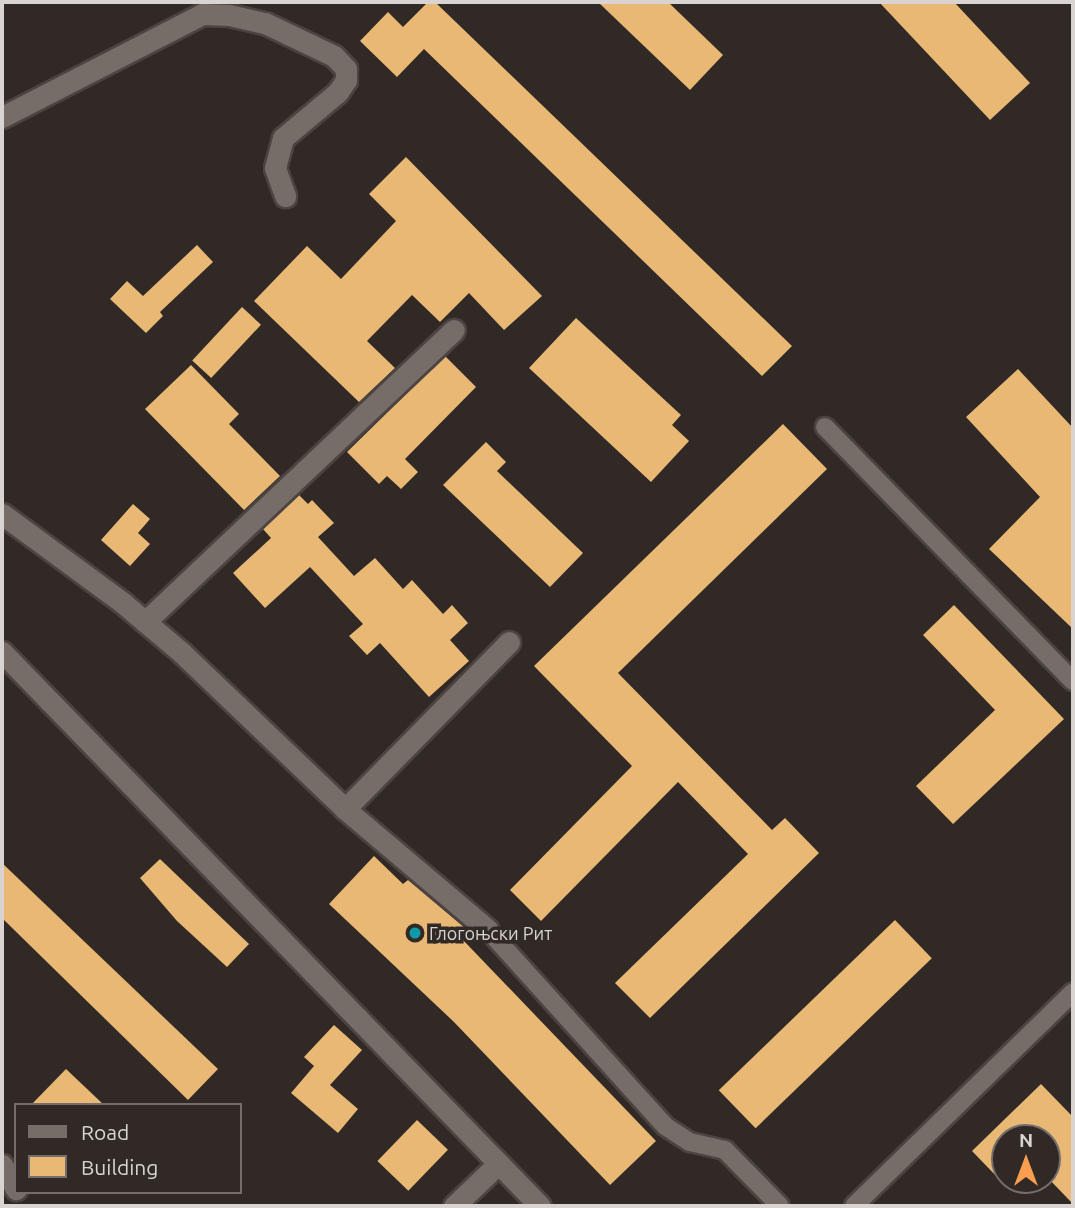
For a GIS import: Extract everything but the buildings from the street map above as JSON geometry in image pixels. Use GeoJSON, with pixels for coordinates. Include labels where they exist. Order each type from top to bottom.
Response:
{"type":"FeatureCollection","features":[{"type":"Feature","properties":{"kind":"street"},"geometry":{"type":"LineString","coordinates":[[2,117],[202,14],[229,15],[265,23],[334,56],[346,69],[346,80],[338,92],[284,138],[275,168],[285,196]]}},
{"type":"Feature","properties":{"kind":"street"},"geometry":{"type":"LineString","coordinates":[[145,622],[454,330]]}},
{"type":"Feature","properties":{"kind":"street"},"geometry":{"type":"LineString","coordinates":[[2,514],[145,622],[345,809],[488,930]]}},
{"type":"Feature","properties":{"kind":"street"},"geometry":{"type":"LineString","coordinates":[[345,809],[509,642]]}},
{"type":"Feature","properties":{"kind":"street"},"geometry":{"type":"LineString","coordinates":[[2,652],[540,1206]]}},
{"type":"Feature","properties":{"kind":"street"},"geometry":{"type":"LineString","coordinates":[[454,1206],[498,1164]]}},
{"type":"Feature","properties":{"kind":"street"},"geometry":{"type":"LineString","coordinates":[[2,1165],[14,1186]]}},
{"type":"Feature","properties":{"kind":"lane"},"geometry":{"type":"LineString","coordinates":[[825,427],[1073,681]]}},
{"type":"Feature","properties":{"kind":"lane"},"geometry":{"type":"LineString","coordinates":[[488,930],[665,1126],[690,1142],[725,1150],[780,1206]]}},
{"type":"Feature","properties":{"kind":"lane"},"geometry":{"type":"LineString","coordinates":[[854,1206],[1073,992]]}},
{"type":"Feature","properties":{"kind":"place","name":"Глогоњски Рит"},"geometry":{"type":"Point","coordinates":[415,933]}}]}
